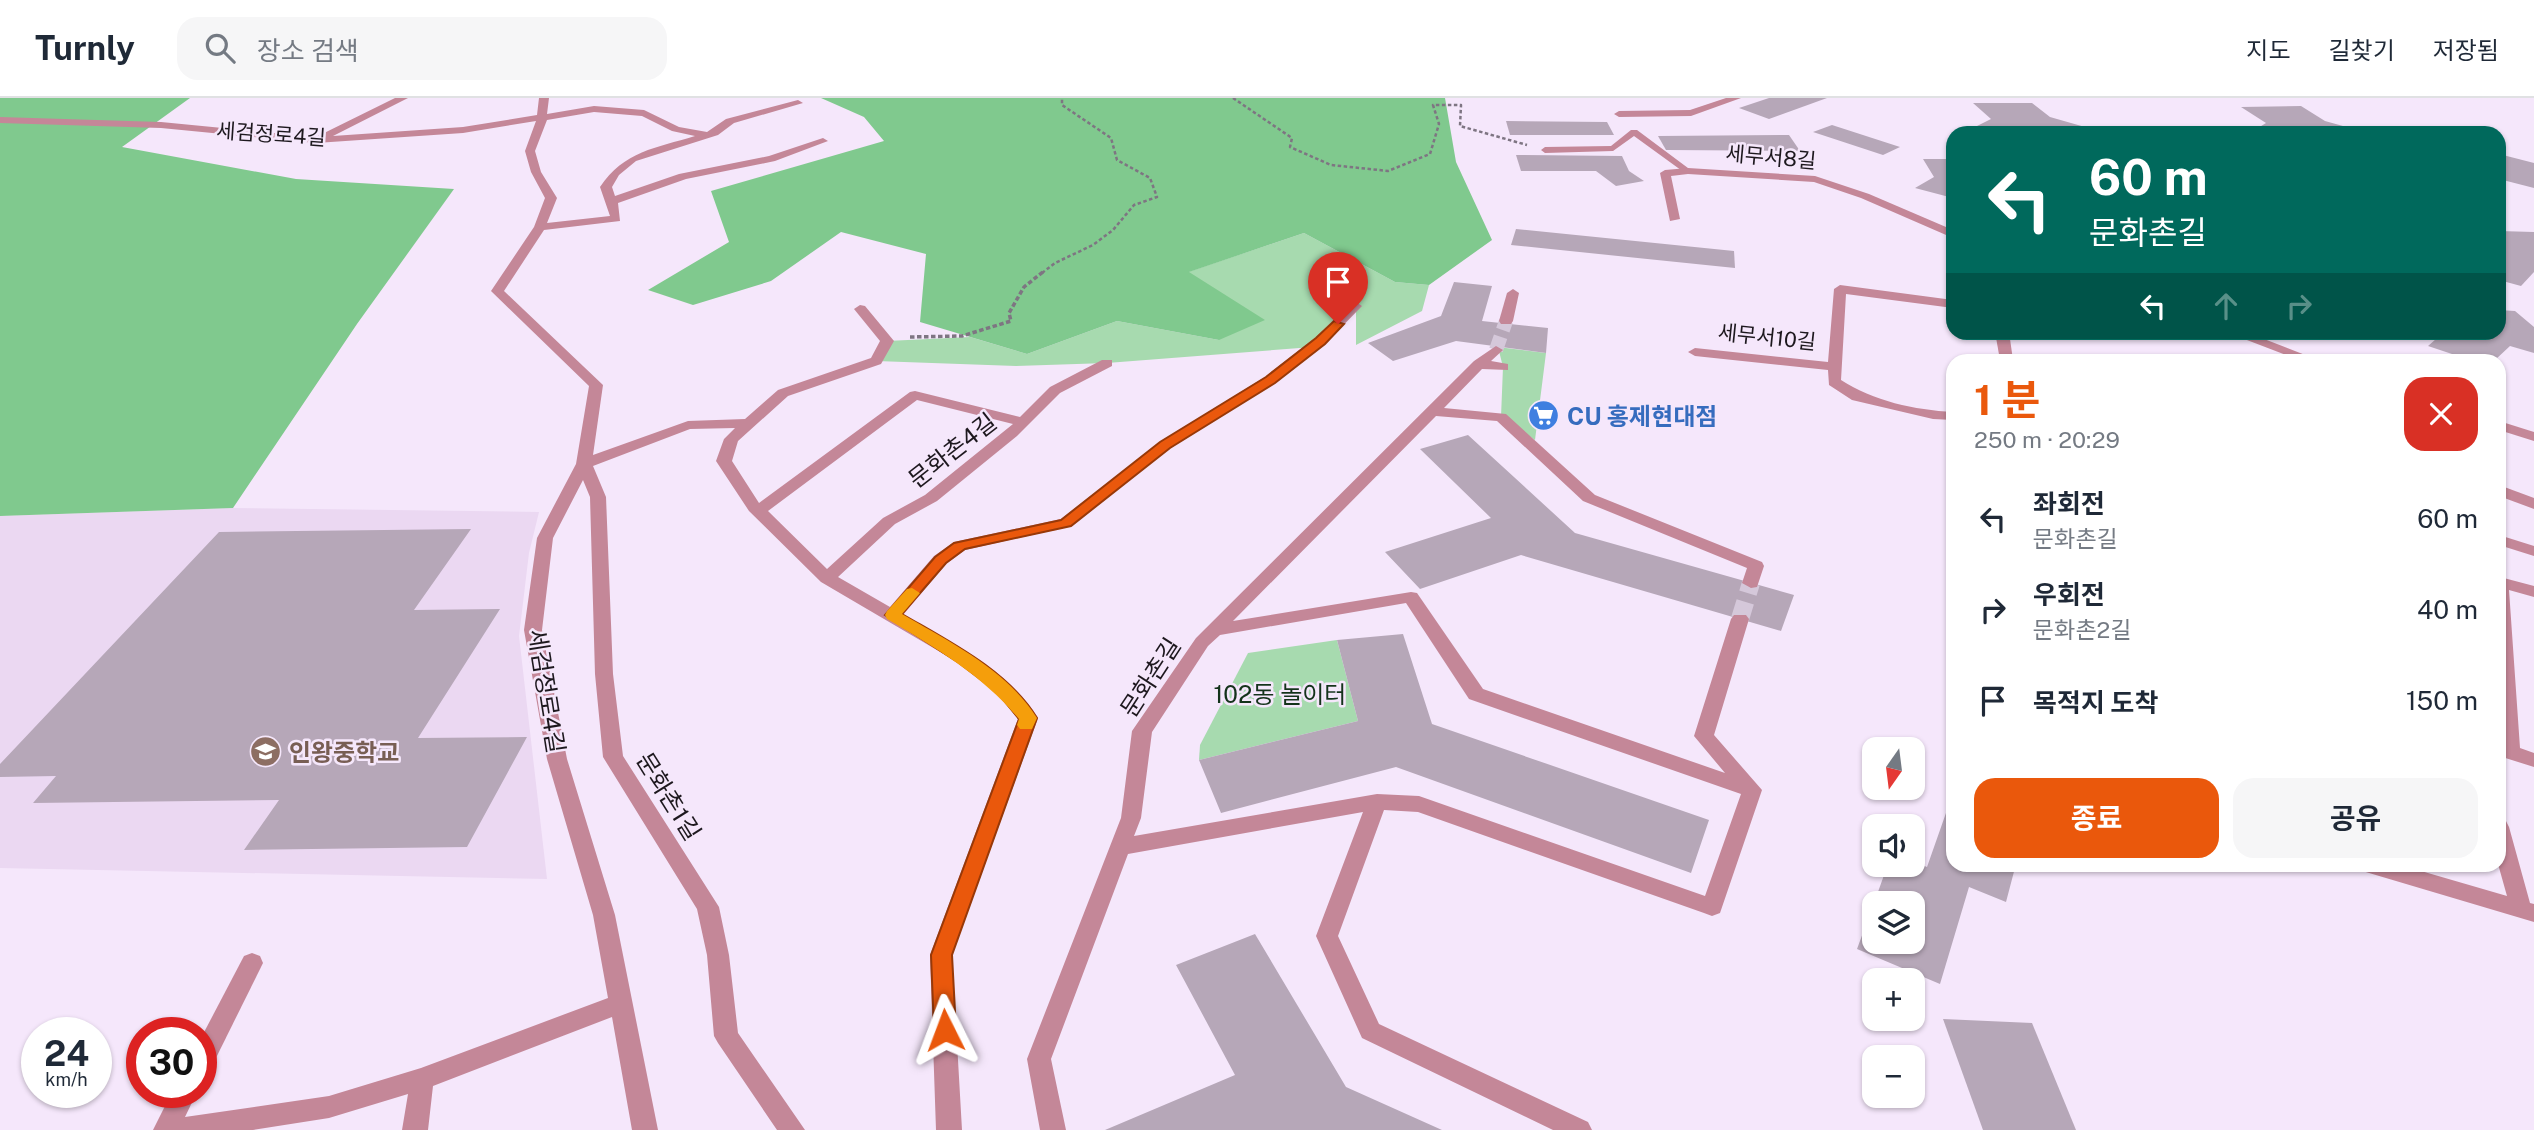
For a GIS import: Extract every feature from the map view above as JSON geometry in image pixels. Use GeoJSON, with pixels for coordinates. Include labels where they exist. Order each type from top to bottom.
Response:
{"type":"FeatureCollection","features":[{"type":"Feature","properties":{"kind":"street"},"geometry":{"type":"LineString","coordinates":[[316,140],[403,98]]}},
{"type":"Feature","properties":{"kind":"street","name":"세검정로4길"},"geometry":{"type":"LineString","coordinates":[[544,98],[541,118],[530,151],[536,172],[551,198],[540,227],[497,291],[514,311],[564,352],[596,385],[584,464],[545,538],[533,629],[557,760],[604,915],[645,1130]]}},
{"type":"Feature","properties":{"kind":"street"},"geometry":{"type":"LineString","coordinates":[[1619,114],[1690,113],[1736,98]]}},
{"type":"Feature","properties":{"kind":"street"},"geometry":{"type":"LineString","coordinates":[[540,227],[615,219],[606,187],[615,173],[632,159],[706,135],[730,121],[798,103]]}},
{"type":"Feature","properties":{"kind":"street","name":"세검정로4길"},"geometry":{"type":"LineString","coordinates":[[0,120],[161,125],[316,140],[450,131],[586,109],[644,113],[676,129],[706,135]]}},
{"type":"Feature","properties":{"kind":"street"},"geometry":{"type":"LineString","coordinates":[[612,201],[683,176],[771,159],[823,141]]}},
{"type":"Feature","properties":{"kind":"street"},"geometry":{"type":"LineString","coordinates":[[1674,219],[1665,173],[1688,171]]}},
{"type":"Feature","properties":{"kind":"street","name":"세무서8길"},"geometry":{"type":"LineString","coordinates":[[1688,171],[1815,179],[1946,231]]}},
{"type":"Feature","properties":{"kind":"street","name":"세무서10길"},"geometry":{"type":"LineString","coordinates":[[1946,303],[1840,289],[1834,367],[1834,382],[1857,397],[1946,416]]}},
{"type":"Feature","properties":{"kind":"street"},"geometry":{"type":"LineString","coordinates":[[1506,321],[1513,293]]}},
{"type":"Feature","properties":{"kind":"street"},"geometry":{"type":"LineString","coordinates":[[892,615],[940,560],[960,546],[1066,523],[1165,445],[1270,380],[1320,341],[1356,306]]}},
{"type":"Feature","properties":{"kind":"street"},"geometry":{"type":"LineString","coordinates":[[860,309],[887,341],[876,361],[783,393],[731,439],[724,461],[758,511],[827,578],[965,659],[1003,688],[1028,718],[941,955],[949,1130]]}},
{"type":"Feature","properties":{"kind":"street"},"geometry":{"type":"LineString","coordinates":[[2255,340],[2294,354]]}},
{"type":"Feature","properties":{"kind":"street","name":"문화촌길"},"geometry":{"type":"LineString","coordinates":[[1053,1130],[1039,1059],[1131,818],[1142,731],[1202,642],[1496,350]]}},
{"type":"Feature","properties":{"kind":"street","name":"세무서10길"},"geometry":{"type":"LineString","coordinates":[[1695,352],[1834,367]]}},
{"type":"Feature","properties":{"kind":"street","name":"문화촌4길"},"geometry":{"type":"LineString","coordinates":[[827,578],[889,521],[931,498],[1023,422],[1055,390],[1107,363]]}},
{"type":"Feature","properties":{"kind":"street"},"geometry":{"type":"LineString","coordinates":[[1479,364],[1503,367]]}},
{"type":"Feature","properties":{"kind":"street"},"geometry":{"type":"LineString","coordinates":[[758,511],[915,395],[1023,422]]}},
{"type":"Feature","properties":{"kind":"street"},"geometry":{"type":"LineString","coordinates":[[1433,411],[1501,417],[1589,498],[1756,566],[1751,583]]}},
{"type":"Feature","properties":{"kind":"street"},"geometry":{"type":"LineString","coordinates":[[584,464],[688,425],[747,423]]}},
{"type":"Feature","properties":{"kind":"street"},"geometry":{"type":"LineString","coordinates":[[2506,427],[2534,437]]}},
{"type":"Feature","properties":{"kind":"street","name":"문화촌1길"},"geometry":{"type":"LineString","coordinates":[[584,464],[598,497],[604,674],[613,757],[708,907],[718,955],[726,1036],[792,1130]]}},
{"type":"Feature","properties":{"kind":"street"},"geometry":{"type":"LineString","coordinates":[[2506,493],[2534,504]]}},
{"type":"Feature","properties":{"kind":"street"},"geometry":{"type":"LineString","coordinates":[[2506,542],[2534,551]]}},
{"type":"Feature","properties":{"kind":"street"},"geometry":{"type":"LineString","coordinates":[[2506,584],[2534,592]]}},
{"type":"Feature","properties":{"kind":"street"},"geometry":{"type":"LineString","coordinates":[[1214,630],[1411,597],[1476,694],[1752,790]]}},
{"type":"Feature","properties":{"kind":"street"},"geometry":{"type":"LineString","coordinates":[[1740,619],[1704,736],[1752,790]]}},
{"type":"Feature","properties":{"kind":"street"},"geometry":{"type":"LineString","coordinates":[[2506,751],[2534,760]]}},
{"type":"Feature","properties":{"kind":"street"},"geometry":{"type":"LineString","coordinates":[[1119,847],[1377,802],[1419,804],[1712,908],[1752,790]]}},
{"type":"Feature","properties":{"kind":"street"},"geometry":{"type":"LineString","coordinates":[[1377,802],[1327,936],[1370,1031],[1579,1130]]}},
{"type":"Feature","properties":{"kind":"street"},"geometry":{"type":"LineString","coordinates":[[2506,847],[2528,911]]}},
{"type":"Feature","properties":{"kind":"street"},"geometry":{"type":"LineString","coordinates":[[2394,872],[2528,911]]}},
{"type":"Feature","properties":{"kind":"street"},"geometry":{"type":"LineString","coordinates":[[217,1031],[252,963]]}},
{"type":"Feature","properties":{"kind":"street"},"geometry":{"type":"LineString","coordinates":[[177,1130],[329,1107],[422,1079],[621,1003]]}},
{"type":"Feature","properties":{"kind":"street"},"geometry":{"type":"LineString","coordinates":[[415,1130],[422,1079]]}},
{"type":"Feature","properties":{"kind":"street"},"geometry":{"type":"LineString","coordinates":[[166,1130],[178,1108]]}},
{"type":"Feature","properties":{"kind":"lane"},"geometry":{"type":"LineString","coordinates":[[1545,150],[1613,148],[1634,132],[1688,171]]}},
{"type":"Feature","properties":{"kind":"path"},"geometry":{"type":"LineString","coordinates":[[881,334],[939,339],[970,337],[1011,321],[1009,313],[1024,287],[1055,263],[1093,245],[1113,230],[1121,217],[1134,205],[1157,197],[1150,178],[1117,160],[1111,138],[1062,105],[1062,98]]}},
{"type":"Feature","properties":{"kind":"path"},"geometry":{"type":"LineString","coordinates":[[1233,98],[1292,138],[1290,147],[1331,164],[1388,171],[1430,154],[1439,124],[1433,105],[1461,105],[1460,126],[1545,150]]}},
{"type":"Feature","properties":{"kind":"shaded area","name":"인왕중학교"},"geometry":{"type":"Polygon","coordinates":[[[233,508],[539,512],[529,553],[519,636],[547,879],[0,868],[0,516],[233,508]]]}},
{"type":"Feature","properties":{"kind":"green space"},"geometry":{"type":"Polygon","coordinates":[[[0,98],[190,98],[122,147],[296,179],[454,189],[357,324],[233,508],[0,516],[0,98]]]}},
{"type":"Feature","properties":{"kind":"green space"},"geometry":{"type":"Polygon","coordinates":[[[821,98],[1445,98],[1456,162],[1492,240],[1429,285],[1395,282],[1304,233],[1189,272],[1265,320],[1219,340],[1117,321],[1027,354],[920,322],[926,254],[841,232],[771,281],[693,305],[648,290],[729,242],[711,191],[884,141],[864,117],[821,98]]]}},
{"type":"Feature","properties":{"kind":"green space"},"geometry":{"type":"Polygon","coordinates":[[[1304,233],[1395,282],[1429,285],[1422,311],[1356,345],[1356,307],[1313,347],[1107,363],[1016,366],[876,361],[887,341],[970,337],[1027,354],[1117,321],[1219,340],[1188,272],[1304,233]]]}},
{"type":"Feature","properties":{"kind":"green space"},"geometry":{"type":"Polygon","coordinates":[[[1498,347],[1546,353],[1535,440],[1501,417],[1503,367],[1498,347]]]}},
{"type":"Feature","properties":{"kind":"green space","name":"102동 놀이터"},"geometry":{"type":"Polygon","coordinates":[[[1337,640],[1358,721],[1199,760],[1200,745],[1248,653],[1337,640]]]}},
{"type":"Feature","properties":{"kind":"building"},"geometry":{"type":"Polygon","coordinates":[[[1769,98],[1827,98],[1769,119],[1739,108],[1769,98]]]}},
{"type":"Feature","properties":{"kind":"building"},"geometry":{"type":"Polygon","coordinates":[[[1973,103],[2032,103],[2050,117],[2082,126],[1977,126],[1991,119],[1973,103]]]}},
{"type":"Feature","properties":{"kind":"building"},"geometry":{"type":"Polygon","coordinates":[[[2301,106],[2325,121],[2343,126],[2261,126],[2266,123],[2241,107],[2301,106]]]}},
{"type":"Feature","properties":{"kind":"building"},"geometry":{"type":"Polygon","coordinates":[[[1506,121],[1607,122],[1614,135],[1510,135],[1506,121]]]}},
{"type":"Feature","properties":{"kind":"building"},"geometry":{"type":"Polygon","coordinates":[[[1832,125],[1900,147],[1883,155],[1813,132],[1832,125]]]}},
{"type":"Feature","properties":{"kind":"building"},"geometry":{"type":"Polygon","coordinates":[[[1789,135],[1800,151],[1666,150],[1658,136],[1789,135]]]}},
{"type":"Feature","properties":{"kind":"building"},"geometry":{"type":"Polygon","coordinates":[[[1516,155],[1622,156],[1629,171],[1644,181],[1616,186],[1596,171],[1521,171],[1516,155]]]}},
{"type":"Feature","properties":{"kind":"building"},"geometry":{"type":"Polygon","coordinates":[[[2506,156],[2534,163],[2534,188],[2506,181],[2506,156]]]}},
{"type":"Feature","properties":{"kind":"building"},"geometry":{"type":"Polygon","coordinates":[[[1923,159],[1946,159],[1946,196],[1915,188],[1934,177],[1923,159]]]}},
{"type":"Feature","properties":{"kind":"building"},"geometry":{"type":"Polygon","coordinates":[[[1516,229],[1734,251],[1735,268],[1511,245],[1516,229]]]}},
{"type":"Feature","properties":{"kind":"building"},"geometry":{"type":"Polygon","coordinates":[[[2506,231],[2534,232],[2534,272],[2521,286],[2506,282],[2506,231]]]}},
{"type":"Feature","properties":{"kind":"building"},"geometry":{"type":"Polygon","coordinates":[[[1454,282],[1492,286],[1482,321],[1548,328],[1546,353],[1456,341],[1393,361],[1368,343],[1441,316],[1454,282]]]}},
{"type":"Feature","properties":{"kind":"building"},"geometry":{"type":"Polygon","coordinates":[[[2506,310],[2515,311],[2534,327],[2534,353],[2510,346],[2501,354],[2452,354],[2428,346],[2435,340],[2506,340],[2506,310]]]}},
{"type":"Feature","properties":{"kind":"building"},"geometry":{"type":"Polygon","coordinates":[[[1468,435],[1575,533],[1794,595],[1781,631],[1521,555],[1420,589],[1385,552],[1491,518],[1420,449],[1468,435]]]}},
{"type":"Feature","properties":{"kind":"building"},"geometry":{"type":"Polygon","coordinates":[[[471,529],[414,610],[500,609],[418,738],[527,737],[467,847],[244,850],[279,800],[33,803],[56,776],[0,777],[0,764],[219,532],[471,529]]]}},
{"type":"Feature","properties":{"kind":"building"},"geometry":{"type":"Polygon","coordinates":[[[1403,634],[1432,724],[1709,820],[1691,873],[1396,767],[1221,813],[1199,760],[1358,721],[1337,640],[1403,634]]]}},
{"type":"Feature","properties":{"kind":"building"},"geometry":{"type":"Polygon","coordinates":[[[1946,813],[1946,872],[2014,872],[2006,902],[1969,887],[1940,984],[1925,978],[1925,968],[1902,968],[1869,954],[1925,954],[1925,891],[1878,891],[1883,877],[1925,877],[1925,866],[1927,867],[1946,813]]]}},
{"type":"Feature","properties":{"kind":"building"},"geometry":{"type":"Polygon","coordinates":[[[1255,934],[1346,1087],[1442,1130],[1105,1130],[1235,1075],[1176,965],[1255,934]]]}},
{"type":"Feature","properties":{"kind":"building"},"geometry":{"type":"Polygon","coordinates":[[[1862,935],[1862,951],[1857,949],[1862,935]]]}},
{"type":"Feature","properties":{"kind":"building"},"geometry":{"type":"Polygon","coordinates":[[[1943,1019],[2032,1023],[2076,1130],[1983,1130],[1943,1019]]]}},
{"type":"Feature","properties":{"kind":"tunnel"},"geometry":{"type":"LineString","coordinates":[[1496,350],[1506,321]]}},
{"type":"Feature","properties":{"kind":"tunnel"},"geometry":{"type":"LineString","coordinates":[[1740,619],[1751,583]]}},
{"type":"Feature","properties":{"kind":"slow traffic"},"geometry":{"type":"LineString","coordinates":[[912,593],[892,615],[965,659],[1003,688],[1028,718],[1026,725]]}},
{"type":"Feature","properties":{"kind":"place","name":"CU 홍제현대점"},"geometry":{"type":"Point","coordinates":[1544,416]}},
{"type":"Feature","properties":{"kind":"place","name":"인왕중학교"},"geometry":{"type":"Point","coordinates":[266,752]}},
{"type":"Feature","properties":{"kind":"route"},"geometry":{"type":"LineString","coordinates":[[945,1030],[941,955],[1028,718],[1003,688],[965,659],[892,615],[940,560],[960,546],[1066,523],[1165,445],[1270,380],[1338,324]]}}]}
